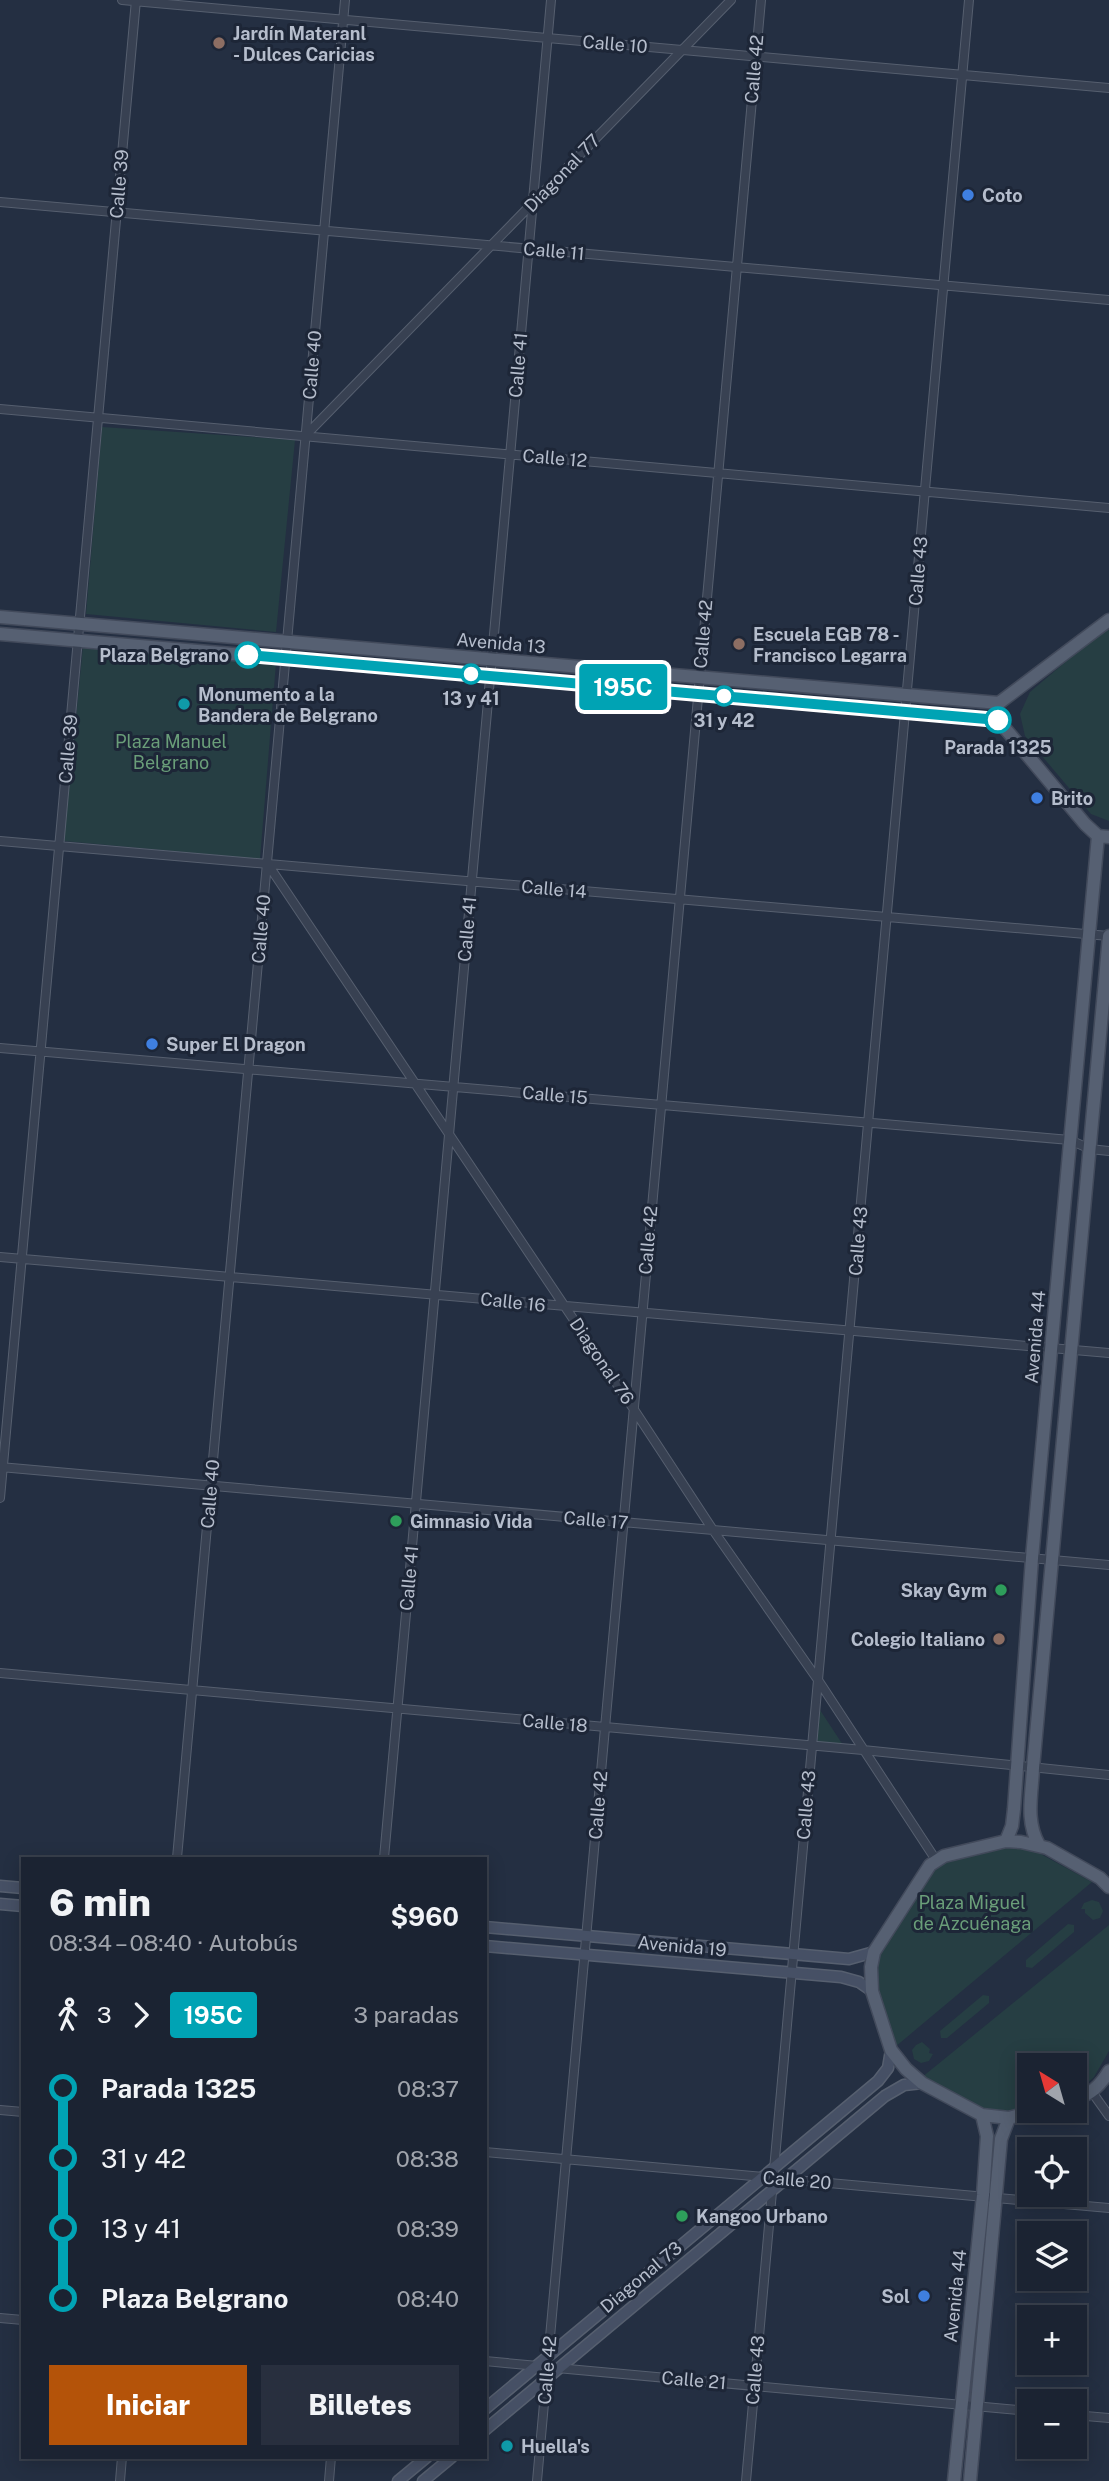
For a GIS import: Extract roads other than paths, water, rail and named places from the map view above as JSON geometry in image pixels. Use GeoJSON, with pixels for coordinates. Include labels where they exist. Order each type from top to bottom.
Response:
{"type":"FeatureCollection","features":[{"type":"Feature","properties":{"kind":"main road","name":"Avenida 13"},"geometry":{"type":"LineString","coordinates":[[0,617],[999,703]]}},
{"type":"Feature","properties":{"kind":"main road"},"geometry":{"type":"LineString","coordinates":[[1103,836],[1085,824],[998,720],[999,703],[1109,620]]}},
{"type":"Feature","properties":{"kind":"main road","name":"Avenida 13"},"geometry":{"type":"LineString","coordinates":[[0,634],[998,720]]}},
{"type":"Feature","properties":{"kind":"main road","name":"Avenida 44"},"geometry":{"type":"LineString","coordinates":[[1006,1841],[1012,1826],[1032,1558],[1070,1140],[1089,934],[1103,836]]}},
{"type":"Feature","properties":{"kind":"main road"},"geometry":{"type":"LineString","coordinates":[[1039,1845],[1033,1833],[1030,1815],[1109,936]]}},
{"type":"Feature","properties":{"kind":"main road"},"geometry":{"type":"LineString","coordinates":[[1017,2116],[1009,2118],[982,2115],[922,2083],[906,2069],[891,2050],[872,1991],[874,1952],[930,1865],[936,1860],[1006,1841],[1039,1845],[1106,1881]]}},
{"type":"Feature","properties":{"kind":"main road"},"geometry":{"type":"LineString","coordinates":[[0,1886],[21,1888]]}},
{"type":"Feature","properties":{"kind":"main road"},"geometry":{"type":"LineString","coordinates":[[0,1904],[21,1906]]}},
{"type":"Feature","properties":{"kind":"main road","name":"Avenida 19"},"geometry":{"type":"LineString","coordinates":[[487,1927],[849,1959],[874,1952]]}},
{"type":"Feature","properties":{"kind":"main road","name":"Avenida 19"},"geometry":{"type":"LineString","coordinates":[[487,1946],[851,1979],[872,1991]]}},
{"type":"Feature","properties":{"kind":"main road","name":"Diagonal 73"},"geometry":{"type":"LineString","coordinates":[[487,2407],[544,2363],[878,2081],[888,2068],[891,2050]]}},
{"type":"Feature","properties":{"kind":"main road"},"geometry":{"type":"LineString","coordinates":[[1087,2094],[1103,2081],[1109,2071]]}},
{"type":"Feature","properties":{"kind":"main road","name":"Diagonal 73"},"geometry":{"type":"LineString","coordinates":[[487,2428],[885,2096],[904,2085],[922,2083]]}},
{"type":"Feature","properties":{"kind":"main road","name":"Avenida 44"},"geometry":{"type":"LineString","coordinates":[[970,2481],[989,2197],[987,2136],[982,2115]]}},
{"type":"Feature","properties":{"kind":"main road","name":"Avenida 44"},"geometry":{"type":"LineString","coordinates":[[954,2481],[961,2404],[989,2197],[1001,2139],[1009,2118]]}},
{"type":"Feature","properties":{"kind":"main road"},"geometry":{"type":"LineString","coordinates":[[398,2481],[425,2459]]}},
{"type":"Feature","properties":{"kind":"main road"},"geometry":{"type":"LineString","coordinates":[[423,2481],[450,2459]]}},
{"type":"Feature","properties":{"kind":"street","name":"Calle 10"},"geometry":{"type":"LineString","coordinates":[[122,0],[1109,88]]}},
{"type":"Feature","properties":{"kind":"street","name":"Calle 40"},"geometry":{"type":"LineString","coordinates":[[177,1857],[345,0]]}},
{"type":"Feature","properties":{"kind":"street","name":"Calle 41"},"geometry":{"type":"LineString","coordinates":[[384,1857],[551,0]]}},
{"type":"Feature","properties":{"kind":"street","name":"Diagonal 77"},"geometry":{"type":"LineString","coordinates":[[305,436],[731,0]]}},
{"type":"Feature","properties":{"kind":"street","name":"Calle 42"},"geometry":{"type":"LineString","coordinates":[[537,2481],[546,2379],[544,2363],[566,2159],[761,0]]}},
{"type":"Feature","properties":{"kind":"street","name":"Calle 43"},"geometry":{"type":"LineString","coordinates":[[746,2481],[772,2190],[770,2174],[831,1540],[969,0]]}},
{"type":"Feature","properties":{"kind":"street","name":"Calle 39"},"geometry":{"type":"LineString","coordinates":[[0,1498],[136,1]]}},
{"type":"Feature","properties":{"kind":"street","name":"Calle 11"},"geometry":{"type":"LineString","coordinates":[[0,202],[1109,300]]}},
{"type":"Feature","properties":{"kind":"street","name":"Calle 12"},"geometry":{"type":"LineString","coordinates":[[0,410],[1109,508]]}},
{"type":"Feature","properties":{"kind":"street","name":"Calle 14"},"geometry":{"type":"LineString","coordinates":[[0,841],[1109,936]]}},
{"type":"Feature","properties":{"kind":"street","name":"Diagonal 76"},"geometry":{"type":"LineString","coordinates":[[267,863],[936,1860]]}},
{"type":"Feature","properties":{"kind":"street","name":"Calle 15"},"geometry":{"type":"LineString","coordinates":[[0,1048],[1070,1140],[1090,1149],[1109,1151]]}},
{"type":"Feature","properties":{"kind":"street","name":"Calle 16"},"geometry":{"type":"LineString","coordinates":[[0,1257],[1109,1353]]}},
{"type":"Feature","properties":{"kind":"street","name":"Calle 17"},"geometry":{"type":"LineString","coordinates":[[1,1467],[1109,1565]]}},
{"type":"Feature","properties":{"kind":"street","name":"Calle 18"},"geometry":{"type":"LineString","coordinates":[[0,1673],[863,1750],[1109,1775]]}},
{"type":"Feature","properties":{"kind":"street"},"geometry":{"type":"LineString","coordinates":[[1092,2092],[1109,2116]]}},
{"type":"Feature","properties":{"kind":"street"},"geometry":{"type":"LineString","coordinates":[[0,2110],[21,2112]]}},
{"type":"Feature","properties":{"kind":"street","name":"Calle 20"},"geometry":{"type":"LineString","coordinates":[[487,2152],[770,2174],[786,2179],[1109,2208]]}},
{"type":"Feature","properties":{"kind":"street"},"geometry":{"type":"LineString","coordinates":[[0,2318],[21,2320]]}},
{"type":"Feature","properties":{"kind":"street","name":"Calle 21"},"geometry":{"type":"LineString","coordinates":[[487,2361],[544,2363],[559,2368],[1017,2410]]}},
{"type":"Feature","properties":{"kind":"street"},"geometry":{"type":"LineString","coordinates":[[1087,2416],[1109,2418]]}},
{"type":"Feature","properties":{"kind":"street"},"geometry":{"type":"LineString","coordinates":[[120,2481],[122,2459]]}},
{"type":"Feature","properties":{"kind":"street"},"geometry":{"type":"LineString","coordinates":[[328,2481],[331,2459]]}},
{"type":"Feature","properties":{"kind":"place","name":"Jardín Materanl - Dulces Caricias"},"geometry":{"type":"Point","coordinates":[219,43]}},
{"type":"Feature","properties":{"kind":"place","name":"Coto"},"geometry":{"type":"Point","coordinates":[968,195]}},
{"type":"Feature","properties":{"kind":"place","name":"Escuela EGB 78 - Francisco Legarra"},"geometry":{"type":"Point","coordinates":[739,644]}},
{"type":"Feature","properties":{"kind":"place","name":"Plaza Belgrano"},"geometry":{"type":"Point","coordinates":[248,655]}},
{"type":"Feature","properties":{"kind":"place","name":"13 y 41"},"geometry":{"type":"Point","coordinates":[471,674]}},
{"type":"Feature","properties":{"kind":"place","name":"31 y 42"},"geometry":{"type":"Point","coordinates":[724,696]}},
{"type":"Feature","properties":{"kind":"place","name":"Monumento a la Bandera de Belgrano"},"geometry":{"type":"Point","coordinates":[184,704]}},
{"type":"Feature","properties":{"kind":"place","name":"Parada 1325"},"geometry":{"type":"Point","coordinates":[998,720]}},
{"type":"Feature","properties":{"kind":"place","name":"Brito"},"geometry":{"type":"Point","coordinates":[1037,798]}},
{"type":"Feature","properties":{"kind":"place","name":"Super El Dragon"},"geometry":{"type":"Point","coordinates":[152,1044]}},
{"type":"Feature","properties":{"kind":"place","name":"Gimnasio Vida"},"geometry":{"type":"Point","coordinates":[396,1521]}},
{"type":"Feature","properties":{"kind":"place","name":"Skay Gym"},"geometry":{"type":"Point","coordinates":[1001,1590]}},
{"type":"Feature","properties":{"kind":"place","name":"Colegio Italiano"},"geometry":{"type":"Point","coordinates":[999,1639]}},
{"type":"Feature","properties":{"kind":"place","name":"Kangoo Urbano"},"geometry":{"type":"Point","coordinates":[682,2216]}},
{"type":"Feature","properties":{"kind":"place","name":"Sol"},"geometry":{"type":"Point","coordinates":[924,2296]}},
{"type":"Feature","properties":{"kind":"place","name":"Huella's"},"geometry":{"type":"Point","coordinates":[507,2446]}},
{"type":"Feature","properties":{"kind":"park label","name":"Plaza Manuel Belgrano"},"geometry":{"type":"Point","coordinates":[171,751]}},
{"type":"Feature","properties":{"kind":"park label","name":"Plaza Miguel de Azcuénaga"},"geometry":{"type":"Point","coordinates":[972,1912]}}]}
